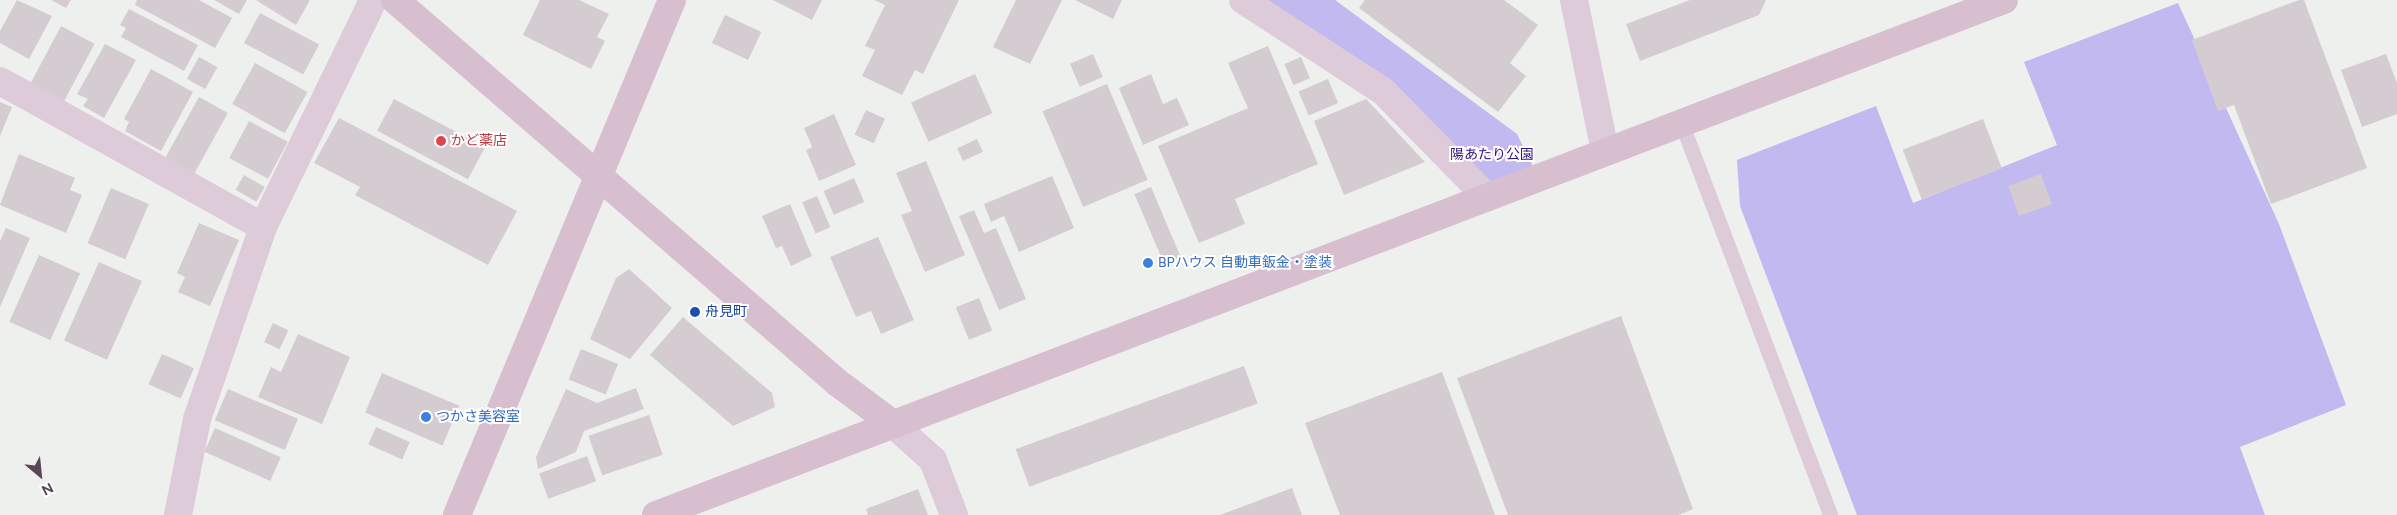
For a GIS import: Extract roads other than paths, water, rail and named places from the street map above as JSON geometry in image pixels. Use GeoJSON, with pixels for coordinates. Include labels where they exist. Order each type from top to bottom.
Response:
{"type":"FeatureCollection","features":[{"type":"Feature","properties":{"kind":"street"},"geometry":{"type":"LineString","coordinates":[[178,515],[197,419],[263,226],[373,0]]}},
{"type":"Feature","properties":{"kind":"street"},"geometry":{"type":"LineString","coordinates":[[395,0],[600,174],[838,383],[893,424],[933,460],[954,515]]}},
{"type":"Feature","properties":{"kind":"street"},"geometry":{"type":"LineString","coordinates":[[458,515],[672,0]]}},
{"type":"Feature","properties":{"kind":"street"},"geometry":{"type":"LineString","coordinates":[[1243,0],[1384,92],[1487,197]]}},
{"type":"Feature","properties":{"kind":"street"},"geometry":{"type":"LineString","coordinates":[[1574,0],[1606,152]]}},
{"type":"Feature","properties":{"kind":"street"},"geometry":{"type":"LineString","coordinates":[[656,515],[2004,0]]}},
{"type":"Feature","properties":{"kind":"street"},"geometry":{"type":"LineString","coordinates":[[0,82],[263,226]]}},
{"type":"Feature","properties":{"kind":"lane"},"geometry":{"type":"LineString","coordinates":[[1681,122],[1830,515]]}},
{"type":"Feature","properties":{"kind":"place","name":"かど薬店"},"geometry":{"type":"Point","coordinates":[441,141]}},
{"type":"Feature","properties":{"kind":"place","name":"BPハウス 自動車鈑金・塗装"},"geometry":{"type":"Point","coordinates":[1148,263]}},
{"type":"Feature","properties":{"kind":"place","name":"舟見町"},"geometry":{"type":"Point","coordinates":[695,312]}},
{"type":"Feature","properties":{"kind":"place","name":"つかさ美容室"},"geometry":{"type":"Point","coordinates":[426,417]}},
{"type":"Feature","properties":{"kind":"park label","name":"陽あたり公園"},"geometry":{"type":"Point","coordinates":[1492,155]}}]}
